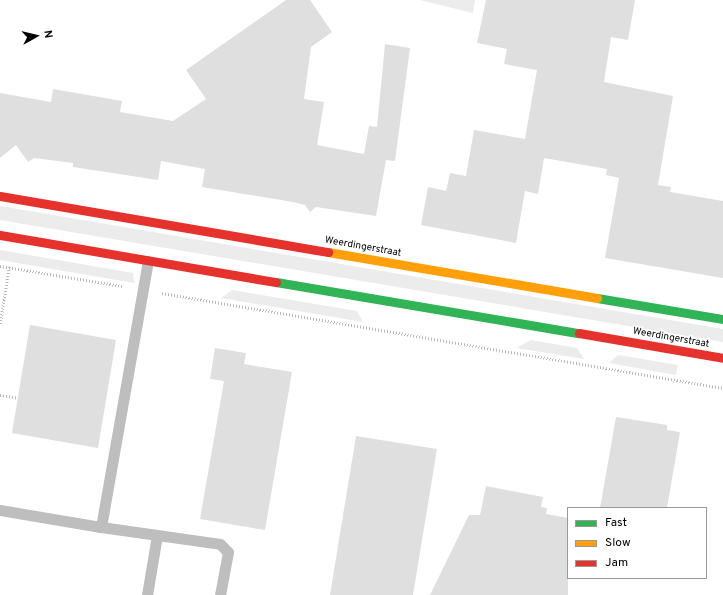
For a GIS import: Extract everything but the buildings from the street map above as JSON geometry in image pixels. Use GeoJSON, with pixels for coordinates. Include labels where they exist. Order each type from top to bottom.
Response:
{"type":"FeatureCollection","features":[{"type":"Feature","properties":{"kind":"main road","name":"Weerdingerstraat"},"geometry":{"type":"LineString","coordinates":[[0,196],[723,319]]}},
{"type":"Feature","properties":{"kind":"main road","name":"Weerdingerstraat"},"geometry":{"type":"LineString","coordinates":[[0,235],[723,358]]}},
{"type":"Feature","properties":{"kind":"lane"},"geometry":{"type":"LineString","coordinates":[[101,527],[148,260]]}},
{"type":"Feature","properties":{"kind":"lane"},"geometry":{"type":"LineString","coordinates":[[0,510],[101,527],[220,544],[228,552],[220,595]]}},
{"type":"Feature","properties":{"kind":"lane"},"geometry":{"type":"LineString","coordinates":[[147,595],[157,535]]}},
{"type":"Feature","properties":{"kind":"path"},"geometry":{"type":"LineString","coordinates":[[0,266],[723,388]]}},
{"type":"Feature","properties":{"kind":"path"},"geometry":{"type":"LineString","coordinates":[[0,324],[9,267]]}},
{"type":"Feature","properties":{"kind":"path"},"geometry":{"type":"LineString","coordinates":[[0,395],[18,398]]}},
{"type":"Feature","properties":{"kind":"shaded area"},"geometry":{"type":"Polygon","coordinates":[[[420,0],[475,0],[473,13],[420,0]]]}},
{"type":"Feature","properties":{"kind":"shaded area"},"geometry":{"type":"Polygon","coordinates":[[[0,206],[723,329],[723,342],[0,220],[0,206]]]}},
{"type":"Feature","properties":{"kind":"shaded area"},"geometry":{"type":"Polygon","coordinates":[[[0,250],[133,273],[134,283],[0,260],[0,250]]]}},
{"type":"Feature","properties":{"kind":"shaded area"},"geometry":{"type":"Polygon","coordinates":[[[232,290],[357,311],[363,322],[221,298],[232,290]]]}},
{"type":"Feature","properties":{"kind":"shaded area"},"geometry":{"type":"Polygon","coordinates":[[[531,340],[577,348],[584,359],[516,348],[531,340]]]}},
{"type":"Feature","properties":{"kind":"shaded area"},"geometry":{"type":"Polygon","coordinates":[[[618,355],[678,365],[676,375],[609,363],[618,355]]]}},
{"type":"Feature","properties":{"kind":"traffic: fast"},"geometry":{"type":"LineString","coordinates":[[276,282],[579,333]]}},
{"type":"Feature","properties":{"kind":"traffic: fast"},"geometry":{"type":"LineString","coordinates":[[597,298],[723,319]]}},
{"type":"Feature","properties":{"kind":"traffic: slow"},"geometry":{"type":"LineString","coordinates":[[328,252],[597,298]]}},
{"type":"Feature","properties":{"kind":"traffic: jam"},"geometry":{"type":"LineString","coordinates":[[0,196],[328,252]]}},
{"type":"Feature","properties":{"kind":"traffic: jam"},"geometry":{"type":"LineString","coordinates":[[0,235],[276,282]]}},
{"type":"Feature","properties":{"kind":"traffic: jam"},"geometry":{"type":"LineString","coordinates":[[579,333],[723,358]]}}]}
